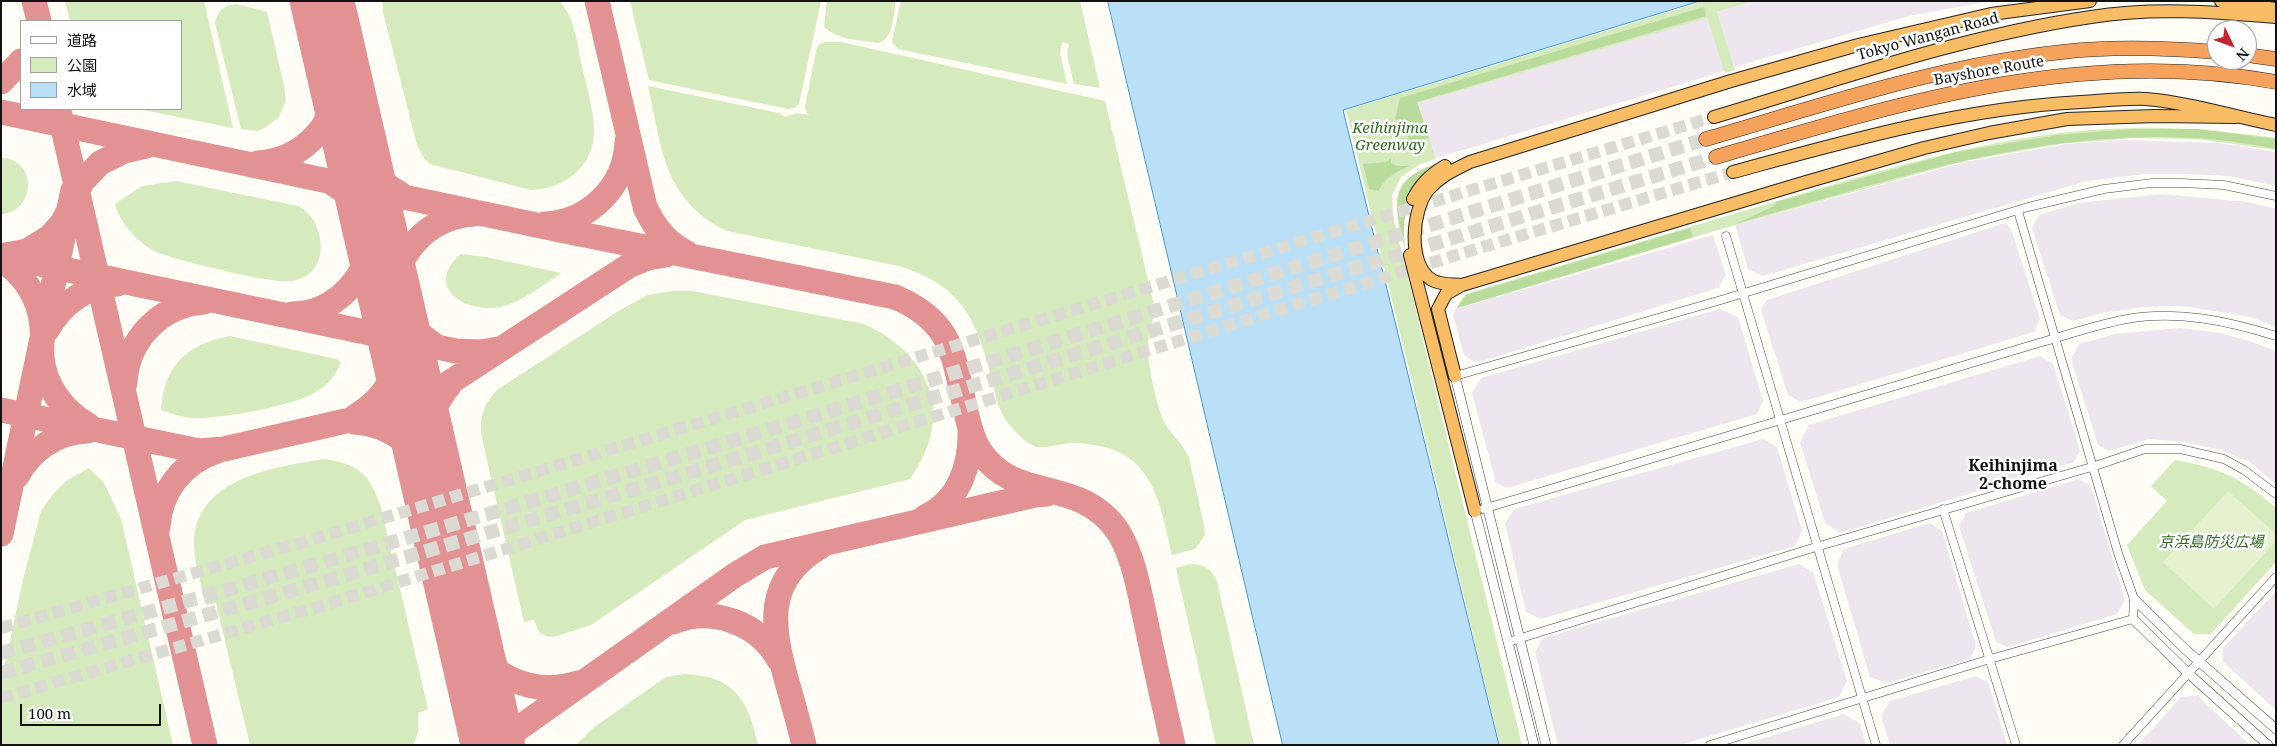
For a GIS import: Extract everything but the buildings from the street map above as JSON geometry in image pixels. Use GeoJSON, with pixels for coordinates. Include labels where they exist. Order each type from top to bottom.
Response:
{"type":"FeatureCollection","features":[{"type":"Feature","properties":{"kind":"highway"},"geometry":{"type":"LineString","coordinates":[[1462,285],[1439,283],[1426,275],[1419,261],[1415,224],[1422,200],[1428,191],[1447,173],[1470,162],[1731,81],[1858,45],[1992,14],[2090,1]]}},
{"type":"Feature","properties":{"kind":"highway"},"geometry":{"type":"LineString","coordinates":[[2221,1],[2276,9]]}},
{"type":"Feature","properties":{"kind":"highway","name":"Tokyo Wangan Road"},"geometry":{"type":"LineString","coordinates":[[1714,117],[1946,47],[2092,16],[2144,12],[2199,11],[2276,17]]}},
{"type":"Feature","properties":{"kind":"highway","name":"Bayshore Route"},"geometry":{"type":"LineString","coordinates":[[1706,139],[1916,79],[2002,61],[2063,52],[2120,49],[2177,48],[2207,51]]}},
{"type":"Feature","properties":{"kind":"highway"},"geometry":{"type":"LineString","coordinates":[[2257,56],[2276,59]]}},
{"type":"Feature","properties":{"kind":"highway","name":"Bayshore Route"},"geometry":{"type":"LineString","coordinates":[[1716,157],[1888,108],[2003,82],[2140,71],[2216,74],[2276,82]]}},
{"type":"Feature","properties":{"kind":"highway"},"geometry":{"type":"LineString","coordinates":[[1733,172],[1837,144],[1971,114],[2048,104],[2144,99],[2201,107],[2276,125]]}},
{"type":"Feature","properties":{"kind":"highway"},"geometry":{"type":"LineString","coordinates":[[1455,376],[1438,310],[1446,294],[1462,285],[1806,182],[1924,148],[1989,133],[2067,119],[2236,116]]}},
{"type":"Feature","properties":{"kind":"highway"},"geometry":{"type":"LineString","coordinates":[[1470,162],[1460,162],[1445,166],[1431,174],[1412,200],[1406,234],[1421,306],[1481,510]]}},
{"type":"Feature","properties":{"kind":"street"},"geometry":{"type":"LineString","coordinates":[[1534,745],[1508,642],[1455,376],[2018,211],[2104,189],[2152,183],[2224,185],[2276,196]]}},
{"type":"Feature","properties":{"kind":"street"},"geometry":{"type":"LineString","coordinates":[[2018,211],[2118,553],[2134,599],[2133,619],[2188,673],[2268,745]]}},
{"type":"Feature","properties":{"kind":"street"},"geometry":{"type":"LineString","coordinates":[[1726,236],[1876,745]]}},
{"type":"Feature","properties":{"kind":"street"},"geometry":{"type":"LineString","coordinates":[[1481,510],[2056,338],[2128,319],[2179,316],[2236,324],[2276,336]]}},
{"type":"Feature","properties":{"kind":"street"},"geometry":{"type":"LineString","coordinates":[[1508,642],[1816,546],[2094,466],[2145,449],[2180,449],[2224,459],[2244,470],[2276,494]]}},
{"type":"Feature","properties":{"kind":"street"},"geometry":{"type":"LineString","coordinates":[[1943,509],[2016,745]]}},
{"type":"Feature","properties":{"kind":"street"},"geometry":{"type":"LineString","coordinates":[[1481,510],[1520,638],[1546,745]]}},
{"type":"Feature","properties":{"kind":"street"},"geometry":{"type":"LineString","coordinates":[[2123,745],[2276,577]]}},
{"type":"Feature","properties":{"kind":"street"},"geometry":{"type":"LineString","coordinates":[[2134,599],[2198,661],[2276,729]]}},
{"type":"Feature","properties":{"kind":"street"},"geometry":{"type":"LineString","coordinates":[[1710,745],[1861,697],[2133,619]]}},
{"type":"Feature","properties":{"kind":"shaded area"},"geometry":{"type":"Polygon","coordinates":[[[1751,1],[1991,1],[1909,16],[1734,67],[1717,12],[1751,1]]]}},
{"type":"Feature","properties":{"kind":"shaded area"},"geometry":{"type":"Polygon","coordinates":[[[1707,17],[1725,71],[1436,158],[1418,103],[1707,17]]]}},
{"type":"Feature","properties":{"kind":"shaded area"},"geometry":{"type":"Polygon","coordinates":[[[2125,140],[2219,143],[2276,152],[2276,186],[2228,176],[2186,174],[2145,174],[2087,181],[1763,276],[1748,269],[1735,225],[1965,162],[2066,144],[2125,140]]]}},
{"type":"Feature","properties":{"kind":"shaded area"},"geometry":{"type":"Polygon","coordinates":[[[2161,194],[2248,202],[2276,209],[2276,327],[2250,317],[2183,306],[2143,307],[2102,313],[2073,321],[2060,315],[2032,228],[2039,215],[2079,203],[2161,194]]]}},
{"type":"Feature","properties":{"kind":"shaded area"},"geometry":{"type":"Polygon","coordinates":[[[2005,223],[2011,229],[2040,319],[2034,332],[1801,402],[1788,395],[1761,310],[1767,300],[2005,223]]]}},
{"type":"Feature","properties":{"kind":"shaded area"},"geometry":{"type":"Polygon","coordinates":[[[1713,235],[1726,275],[1718,288],[1476,363],[1464,355],[1453,315],[1456,309],[1713,235]]]}},
{"type":"Feature","properties":{"kind":"shaded area"},"geometry":{"type":"Polygon","coordinates":[[[1720,309],[1738,317],[1763,401],[1757,414],[1507,488],[1496,483],[1472,393],[1481,378],[1720,309]]]}},
{"type":"Feature","properties":{"kind":"shaded area"},"geometry":{"type":"Polygon","coordinates":[[[2180,328],[2220,333],[2276,351],[2276,484],[2250,462],[2221,450],[2184,442],[2149,439],[2109,451],[2098,445],[2071,359],[2079,344],[2115,334],[2180,328]]]}},
{"type":"Feature","properties":{"kind":"shaded area"},"geometry":{"type":"Polygon","coordinates":[[[2040,356],[2053,364],[2080,450],[2074,462],[1840,533],[1825,523],[1800,442],[1809,425],[2040,356]]]}},
{"type":"Feature","properties":{"kind":"shaded area"},"geometry":{"type":"Polygon","coordinates":[[[1763,439],[1777,447],[1802,531],[1795,546],[1541,619],[1526,612],[1505,524],[1514,509],[1763,439]]]}},
{"type":"Feature","properties":{"kind":"shaded area"},"geometry":{"type":"Polygon","coordinates":[[[2079,479],[2091,486],[2125,600],[2117,614],[2008,647],[1996,642],[1959,526],[1966,513],[2079,479]]]}},
{"type":"Feature","properties":{"kind":"shaded area"},"geometry":{"type":"Polygon","coordinates":[[[1930,523],[1942,531],[1976,646],[1970,659],[1887,683],[1870,677],[1837,565],[1844,549],[1930,523]]]}},
{"type":"Feature","properties":{"kind":"shaded area"},"geometry":{"type":"Polygon","coordinates":[[[1799,564],[1813,572],[1847,681],[1839,697],[1680,745],[1558,745],[1535,652],[1543,638],[1799,564]]]}},
{"type":"Feature","properties":{"kind":"shaded area"},"geometry":{"type":"Polygon","coordinates":[[[2276,591],[2276,710],[2223,662],[2223,648],[2276,591]]]}},
{"type":"Feature","properties":{"kind":"shaded area"},"geometry":{"type":"Polygon","coordinates":[[[1976,676],[1988,682],[2007,745],[1890,745],[1881,716],[1890,701],[1976,676]]]}},
{"type":"Feature","properties":{"kind":"shaded area"},"geometry":{"type":"Polygon","coordinates":[[[2197,695],[2250,745],[2138,745],[2181,697],[2197,695]]]}},
{"type":"Feature","properties":{"kind":"shaded area"},"geometry":{"type":"Polygon","coordinates":[[[1844,714],[1860,724],[1866,745],[1741,745],[1844,714]]]}},
{"type":"Feature","properties":{"kind":"green space"},"geometry":{"type":"Polygon","coordinates":[[[65,1],[204,1],[233,128],[143,110],[182,110],[182,20],[70,20],[65,1]]]}},
{"type":"Feature","properties":{"kind":"green space"},"geometry":{"type":"Polygon","coordinates":[[[383,1],[560,2],[569,15],[575,31],[593,114],[593,144],[583,165],[575,174],[555,185],[531,190],[430,164],[424,158],[417,145],[383,12],[383,1]]]}},
{"type":"Feature","properties":{"kind":"green space"},"geometry":{"type":"Polygon","coordinates":[[[630,1],[821,1],[799,104],[794,108],[788,109],[649,80],[630,1]]]}},
{"type":"Feature","properties":{"kind":"green space"},"geometry":{"type":"Polygon","coordinates":[[[827,1],[896,1],[890,32],[883,41],[878,43],[836,35],[824,27],[827,1]]]}},
{"type":"Feature","properties":{"kind":"green space"},"geometry":{"type":"Polygon","coordinates":[[[901,1],[1080,1],[1100,88],[1074,84],[1067,54],[1069,44],[1062,42],[1060,53],[1067,84],[898,49],[892,42],[901,1]]]}},
{"type":"Feature","properties":{"kind":"green space","name":"Keihinjima Greenway"},"geometry":{"type":"Polygon","coordinates":[[[1705,1],[1752,1],[1717,12],[1735,70],[1725,73],[1707,18],[1418,103],[1436,159],[1420,164],[1401,177],[1392,195],[1393,217],[1418,319],[1445,312],[1418,320],[1522,745],[1500,745],[1346,110],[1705,1]]]}},
{"type":"Feature","properties":{"kind":"green space"},"geometry":{"type":"Polygon","coordinates":[[[237,4],[267,12],[284,86],[286,101],[278,118],[257,131],[241,129],[215,23],[222,9],[237,4]]]}},
{"type":"Feature","properties":{"kind":"green space"},"geometry":{"type":"Polygon","coordinates":[[[1704,7],[1706,16],[1417,102],[1429,138],[1407,145],[1404,144],[1408,138],[1406,127],[1395,119],[1400,98],[1704,7]]]}},
{"type":"Feature","properties":{"kind":"green space"},"geometry":{"type":"Polygon","coordinates":[[[841,42],[1105,101],[1154,305],[1148,347],[1155,395],[1163,420],[1189,458],[1204,525],[1205,535],[1195,549],[1172,555],[1160,505],[1153,489],[1135,463],[1121,453],[1104,447],[1078,443],[1045,447],[1034,446],[1013,429],[999,407],[986,359],[973,323],[953,295],[938,284],[921,274],[899,266],[727,231],[706,218],[690,204],[678,188],[662,151],[648,86],[779,113],[785,117],[797,113],[809,115],[805,107],[816,51],[819,44],[841,42]]]}},
{"type":"Feature","properties":{"kind":"green space"},"geometry":{"type":"Polygon","coordinates":[[[2134,128],[2205,130],[2276,138],[2276,150],[2197,139],[2135,138],[2060,144],[1964,161],[1735,225],[1456,309],[1465,294],[1863,176],[1997,143],[2042,135],[2134,128]]]}},
{"type":"Feature","properties":{"kind":"green space"},"geometry":{"type":"Polygon","coordinates":[[[2133,129],[2198,129],[2276,139],[2276,149],[2206,139],[2137,137],[2069,142],[2002,153],[1935,168],[1735,224],[1774,206],[1776,202],[1956,152],[2058,135],[2133,129]]]}},
{"type":"Feature","properties":{"kind":"green space"},"geometry":{"type":"Polygon","coordinates":[[[1,158],[13,160],[21,166],[26,175],[28,185],[26,195],[21,204],[13,211],[1,214],[1,158]]]}},
{"type":"Feature","properties":{"kind":"green space"},"geometry":{"type":"Polygon","coordinates":[[[1391,158],[1391,163],[1397,166],[1411,166],[1392,175],[1378,191],[1369,189],[1363,164],[1386,162],[1391,158]]]}},
{"type":"Feature","properties":{"kind":"green space"},"geometry":{"type":"Polygon","coordinates":[[[1438,163],[1410,201],[1405,221],[1405,248],[1398,219],[1398,195],[1402,186],[1410,177],[1438,163]]]}},
{"type":"Feature","properties":{"kind":"green space"},"geometry":{"type":"Polygon","coordinates":[[[176,181],[298,206],[303,209],[316,224],[319,234],[321,247],[315,266],[306,276],[292,281],[282,281],[222,270],[152,250],[129,230],[117,211],[115,204],[142,186],[176,181]]]}},
{"type":"Feature","properties":{"kind":"green space"},"geometry":{"type":"Polygon","coordinates":[[[1690,228],[1693,237],[1457,308],[1466,295],[1690,228]]]}},
{"type":"Feature","properties":{"kind":"green space"},"geometry":{"type":"Polygon","coordinates":[[[461,254],[486,257],[561,273],[532,293],[509,305],[487,308],[474,306],[463,302],[453,295],[447,287],[446,277],[450,266],[461,254]]]}},
{"type":"Feature","properties":{"kind":"green space"},"geometry":{"type":"Polygon","coordinates":[[[673,291],[692,291],[864,324],[887,337],[906,352],[920,370],[929,390],[933,410],[931,433],[924,456],[910,479],[745,520],[591,625],[554,637],[546,636],[539,632],[534,620],[524,622],[482,438],[481,424],[483,412],[488,401],[497,390],[620,310],[648,295],[673,291]]]}},
{"type":"Feature","properties":{"kind":"green space"},"geometry":{"type":"Polygon","coordinates":[[[230,336],[336,359],[341,362],[334,376],[323,387],[304,398],[290,403],[256,411],[206,418],[186,417],[161,410],[167,381],[180,359],[202,345],[230,336]]]}},
{"type":"Feature","properties":{"kind":"green space"},"geometry":{"type":"Polygon","coordinates":[[[324,459],[346,464],[362,473],[377,496],[381,508],[428,709],[418,713],[418,733],[413,745],[250,745],[216,603],[206,605],[196,565],[194,540],[199,519],[209,502],[224,489],[243,479],[284,466],[324,459]]]}},
{"type":"Feature","properties":{"kind":"green space","name":"京浜島防災広場"},"geometry":{"type":"Polygon","coordinates":[[[2175,460],[2205,467],[2230,476],[2252,489],[2276,508],[2276,562],[2211,634],[2194,634],[2145,590],[2127,545],[2167,501],[2151,486],[2175,460]]]}},
{"type":"Feature","properties":{"kind":"green space"},"geometry":{"type":"Polygon","coordinates":[[[89,468],[104,483],[121,519],[173,745],[1,745],[1,682],[23,580],[41,511],[53,494],[66,481],[89,468]]]}},
{"type":"Feature","properties":{"kind":"green space"},"geometry":{"type":"Polygon","coordinates":[[[2228,491],[2276,534],[2276,541],[2214,609],[2163,562],[2228,491]]]}},
{"type":"Feature","properties":{"kind":"green space"},"geometry":{"type":"Polygon","coordinates":[[[1190,564],[1207,568],[1217,582],[1254,745],[1216,745],[1176,568],[1190,564]]]}},
{"type":"Feature","properties":{"kind":"green space"},"geometry":{"type":"Polygon","coordinates":[[[684,674],[715,679],[727,685],[736,693],[749,715],[758,745],[576,745],[593,728],[666,677],[684,674]]]}},
{"type":"Feature","properties":{"kind":"water"},"geometry":{"type":"Polygon","coordinates":[[[1108,1],[1700,1],[1343,110],[1499,745],[1283,745],[1108,1]]]}},
{"type":"Feature","properties":{"kind":"taxiway"},"geometry":{"type":"LineString","coordinates":[[34,1],[39,20]]}},
{"type":"Feature","properties":{"kind":"taxiway"},"geometry":{"type":"LineString","coordinates":[[597,1],[645,207],[662,234],[687,253]]}},
{"type":"Feature","properties":{"kind":"taxiway"},"geometry":{"type":"LineString","coordinates":[[1,82],[20,62]]}},
{"type":"Feature","properties":{"kind":"taxiway"},"geometry":{"type":"LineString","coordinates":[[258,163],[275,160],[290,154],[304,146],[316,135],[326,122],[333,108],[339,75]]}},
{"type":"Feature","properties":{"kind":"taxiway"},"geometry":{"type":"LineString","coordinates":[[59,111],[205,745]]}},
{"type":"Feature","properties":{"kind":"taxiway"},"geometry":{"type":"LineString","coordinates":[[1,112],[560,230],[895,297],[914,307],[929,318],[948,343],[958,374],[973,437],[980,451],[990,464],[1002,473],[1026,484],[1088,504],[1107,519],[1119,533],[1125,544],[1136,578],[1173,745]]}},
{"type":"Feature","properties":{"kind":"taxiway"},"geometry":{"type":"LineString","coordinates":[[545,224],[561,222],[576,217],[602,199],[620,174],[627,142]]}},
{"type":"Feature","properties":{"kind":"taxiway"},"geometry":{"type":"LineString","coordinates":[[5,255],[27,251],[51,236],[63,222],[82,182],[100,163],[124,151],[146,146]]}},
{"type":"Feature","properties":{"kind":"taxiway"},"geometry":{"type":"LineString","coordinates":[[356,147],[374,173],[385,184],[399,193]]}},
{"type":"Feature","properties":{"kind":"taxiway"},"geometry":{"type":"LineString","coordinates":[[292,314],[318,309],[330,304],[340,296],[358,277],[371,248],[374,237],[372,220],[353,197],[335,185]]}},
{"type":"Feature","properties":{"kind":"taxiway"},"geometry":{"type":"LineString","coordinates":[[1,534],[73,190]]}},
{"type":"Feature","properties":{"kind":"taxiway"},"geometry":{"type":"LineString","coordinates":[[433,344],[414,330],[393,304],[394,286],[398,270],[415,242],[427,231],[457,217],[474,214]]}},
{"type":"Feature","properties":{"kind":"taxiway"},"geometry":{"type":"LineString","coordinates":[[1,410],[199,451],[224,449],[415,405],[630,265],[648,258],[666,255]]}},
{"type":"Feature","properties":{"kind":"taxiway"},"geometry":{"type":"LineString","coordinates":[[1,256],[456,351],[480,352],[498,349]]}},
{"type":"Feature","properties":{"kind":"taxiway"},"geometry":{"type":"LineString","coordinates":[[1,260],[24,280],[38,307],[42,327],[42,358],[51,388],[63,405],[88,425]]}},
{"type":"Feature","properties":{"kind":"taxiway"},"geometry":{"type":"LineString","coordinates":[[47,330],[60,312],[85,292],[106,285],[117,284]]}},
{"type":"Feature","properties":{"kind":"taxiway"},"geometry":{"type":"LineString","coordinates":[[125,383],[127,367],[132,352],[149,327],[161,317],[174,310],[204,302]]}},
{"type":"Feature","properties":{"kind":"taxiway"},"geometry":{"type":"LineString","coordinates":[[356,416],[375,402],[389,384],[398,363],[400,340]]}},
{"type":"Feature","properties":{"kind":"taxiway"},"geometry":{"type":"LineString","coordinates":[[426,455],[428,427],[438,402],[449,386]]}},
{"type":"Feature","properties":{"kind":"taxiway"},"geometry":{"type":"LineString","coordinates":[[354,422],[379,427],[400,438],[418,455],[431,476]]}},
{"type":"Feature","properties":{"kind":"taxiway"},"geometry":{"type":"LineString","coordinates":[[925,517],[947,501],[961,480],[968,455],[970,429]]}},
{"type":"Feature","properties":{"kind":"taxiway"},"geometry":{"type":"LineString","coordinates":[[17,476],[30,458],[46,444],[65,435],[87,431]]}},
{"type":"Feature","properties":{"kind":"taxiway"},"geometry":{"type":"LineString","coordinates":[[158,527],[163,501],[176,480],[194,462],[217,451]]}},
{"type":"Feature","properties":{"kind":"taxiway"},"geometry":{"type":"LineString","coordinates":[[495,745],[735,575],[765,557],[1035,495],[1047,494]]}},
{"type":"Feature","properties":{"kind":"taxiway"},"geometry":{"type":"LineString","coordinates":[[804,745],[778,643],[776,607],[781,590],[789,574],[802,560],[820,547]]}},
{"type":"Feature","properties":{"kind":"taxiway"},"geometry":{"type":"LineString","coordinates":[[673,622],[703,616],[733,621],[747,627],[759,636],[779,660]]}},
{"type":"Feature","properties":{"kind":"taxiway"},"geometry":{"type":"LineString","coordinates":[[467,632],[475,648],[486,661],[498,672],[512,680],[544,687],[561,687],[578,683]]}},
{"type":"Feature","properties":{"kind":"runway"},"geometry":{"type":"LineString","coordinates":[[322,1],[493,745]]}},
{"type":"Feature","properties":{"kind":"tunnel"},"geometry":{"type":"LineString","coordinates":[[1,628],[317,538],[1714,117]]}},
{"type":"Feature","properties":{"kind":"tunnel"},"geometry":{"type":"LineString","coordinates":[[1,653],[216,593],[643,468],[1706,139]]}},
{"type":"Feature","properties":{"kind":"tunnel"},"geometry":{"type":"LineString","coordinates":[[1,673],[326,581],[689,473],[1716,157]]}},
{"type":"Feature","properties":{"kind":"tunnel"},"geometry":{"type":"LineString","coordinates":[[1,698],[331,603],[1473,250],[1733,172]]}},
{"type":"Feature","properties":{"kind":"district","name":"Keihinjima 2-chome"},"geometry":{"type":"Point","coordinates":[2013,475]}}]}
